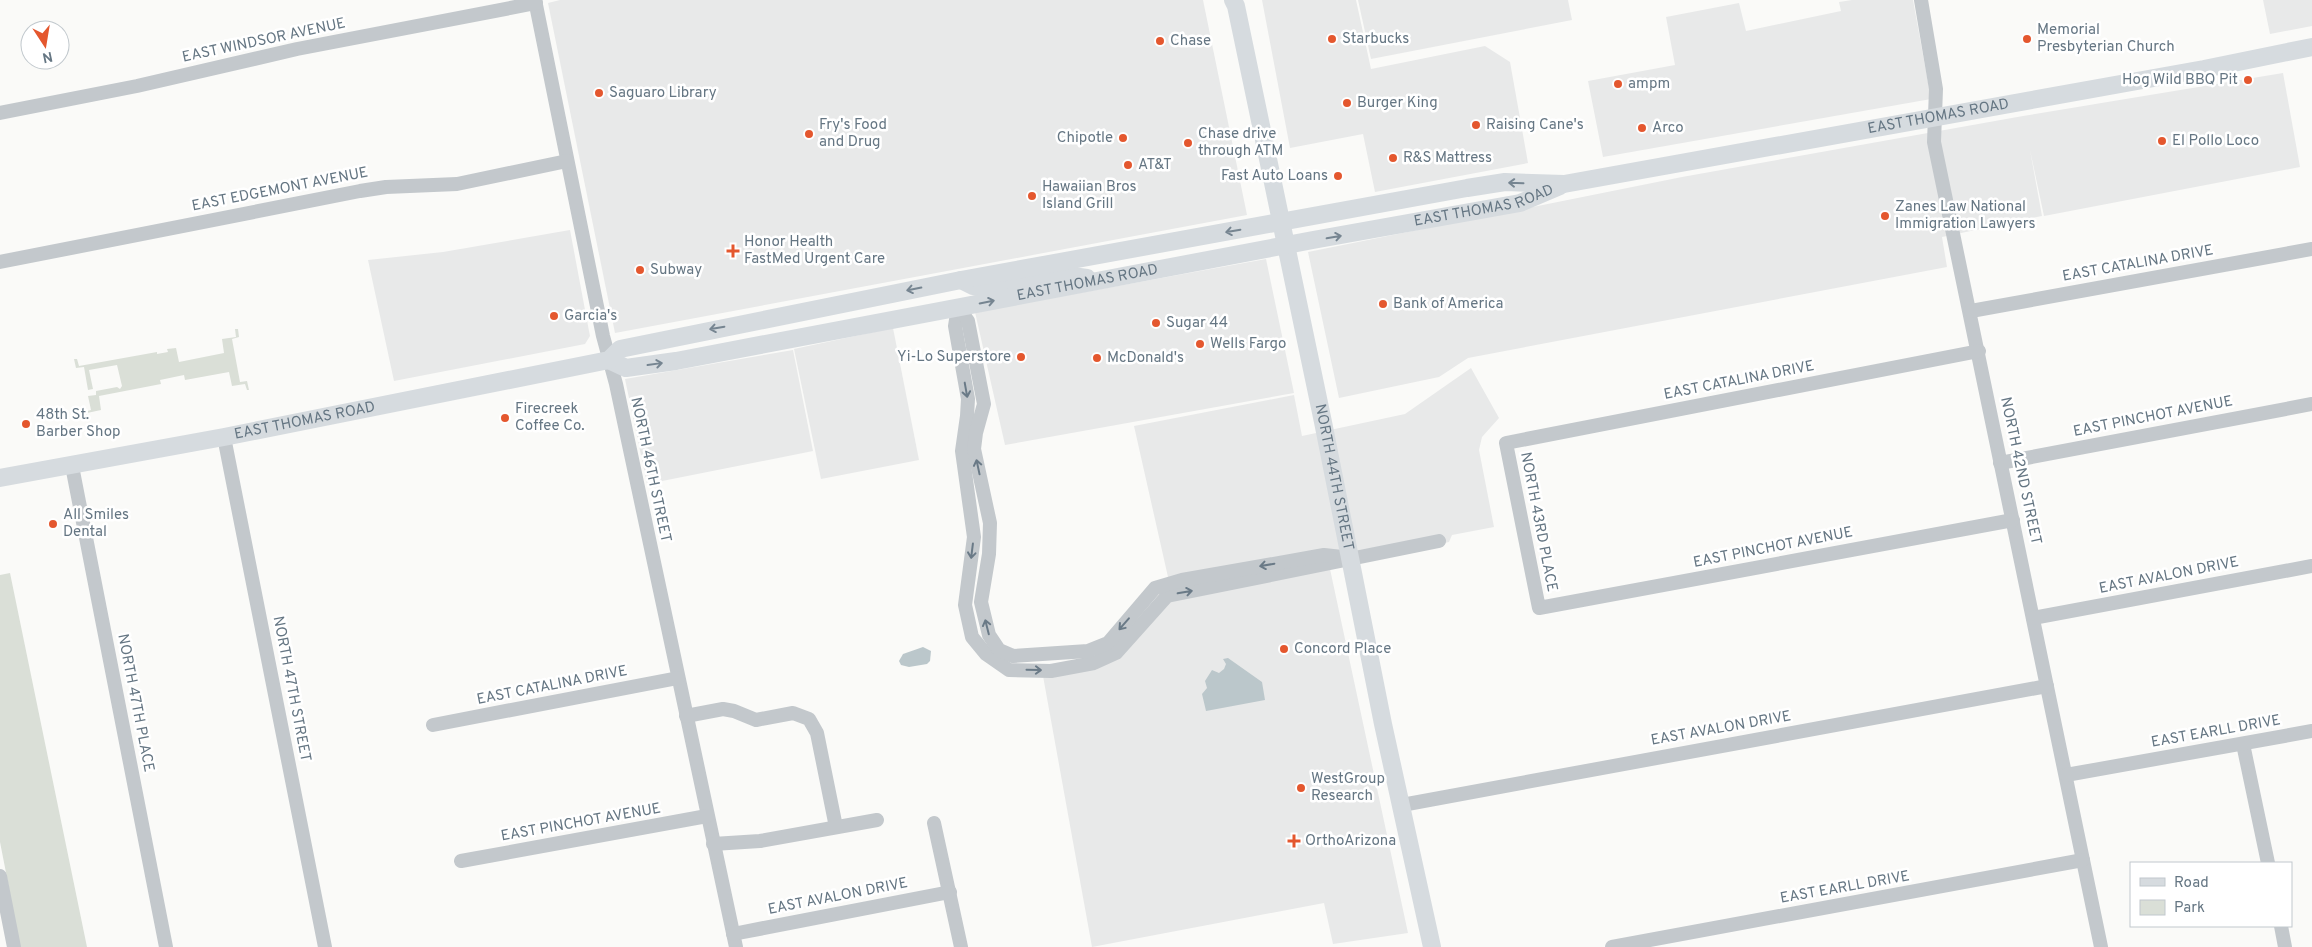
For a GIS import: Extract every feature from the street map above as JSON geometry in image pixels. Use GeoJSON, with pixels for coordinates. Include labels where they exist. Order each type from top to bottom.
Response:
{"type":"FeatureCollection","features":[{"type":"Feature","properties":{"kind":"main road","name":"NORTH 44TH STREET"},"geometry":{"type":"LineString","coordinates":[[1235,2],[1383,724],[1432,947]]}},
{"type":"Feature","properties":{"kind":"main road","name":"EAST THOMAS ROAD"},"geometry":{"type":"LineString","coordinates":[[0,478],[224,437],[609,360],[620,348],[962,280],[1505,182],[1564,184],[2204,69],[2312,47]]}},
{"type":"Feature","properties":{"kind":"main road","name":"EAST THOMAS ROAD"},"geometry":{"type":"LineString","coordinates":[[609,360],[626,368],[676,361],[958,307],[1520,204],[1564,184]]}},
{"type":"Feature","properties":{"kind":"main road"},"geometry":{"type":"LineString","coordinates":[[834,331],[868,313],[944,298],[952,294],[959,287],[962,280],[973,286],[986,289],[1065,275],[1106,280]]}},
{"type":"Feature","properties":{"kind":"street","name":"NORTH 42ND STREET"},"geometry":{"type":"LineString","coordinates":[[1921,0],[1936,89],[1934,142],[1971,310],[2000,463],[2101,947]]}},
{"type":"Feature","properties":{"kind":"street","name":"EAST WINDSOR AVENUE"},"geometry":{"type":"LineString","coordinates":[[0,113],[137,86],[297,49],[536,2]]}},
{"type":"Feature","properties":{"kind":"street","name":"NORTH 46TH STREET"},"geometry":{"type":"LineString","coordinates":[[536,2],[609,360],[734,940]]}},
{"type":"Feature","properties":{"kind":"street","name":"EAST EDGEMONT AVENUE"},"geometry":{"type":"LineString","coordinates":[[0,262],[360,191],[386,187],[457,184],[567,161]]}},
{"type":"Feature","properties":{"kind":"street","name":"EAST CATALINA DRIVE"},"geometry":{"type":"LineString","coordinates":[[1971,310],[2312,248]]}},
{"type":"Feature","properties":{"kind":"street"},"geometry":{"type":"LineString","coordinates":[[958,307],[968,321],[984,404],[976,433],[974,449],[990,523],[989,554],[981,602],[989,635],[999,650],[1013,656],[1088,651],[1108,643],[1156,588],[1173,582],[1324,554],[1350,559],[1439,541]]}},
{"type":"Feature","properties":{"kind":"street","name":"EAST CATALINA DRIVE"},"geometry":{"type":"LineString","coordinates":[[1506,443],[1979,351]]}},
{"type":"Feature","properties":{"kind":"street","name":"EAST PINCHOT AVENUE"},"geometry":{"type":"LineString","coordinates":[[2000,463],[2312,404]]}},
{"type":"Feature","properties":{"kind":"street","name":"NORTH 47TH STREET"},"geometry":{"type":"LineString","coordinates":[[224,437],[325,947]]}},
{"type":"Feature","properties":{"kind":"street","name":"NORTH 43RD PLACE"},"geometry":{"type":"LineString","coordinates":[[1506,443],[1539,608]]}},
{"type":"Feature","properties":{"kind":"street","name":"NORTH 47TH PLACE"},"geometry":{"type":"LineString","coordinates":[[72,466],[166,947]]}},
{"type":"Feature","properties":{"kind":"street","name":"EAST PINCHOT AVENUE"},"geometry":{"type":"LineString","coordinates":[[1539,608],[2013,520]]}},
{"type":"Feature","properties":{"kind":"street","name":"EAST AVALON DRIVE"},"geometry":{"type":"LineString","coordinates":[[2033,618],[2312,566]]}},
{"type":"Feature","properties":{"kind":"street","name":"EAST CATALINA DRIVE"},"geometry":{"type":"LineString","coordinates":[[433,726],[678,678]]}},
{"type":"Feature","properties":{"kind":"street","name":"EAST AVALON DRIVE"},"geometry":{"type":"LineString","coordinates":[[1402,805],[2047,686]]}},
{"type":"Feature","properties":{"kind":"street"},"geometry":{"type":"LineString","coordinates":[[686,716],[723,710],[734,711],[756,720],[793,713],[809,719],[817,734],[836,827]]}},
{"type":"Feature","properties":{"kind":"street","name":"EAST EARLL DRIVE"},"geometry":{"type":"LineString","coordinates":[[2066,775],[2312,731]]}},
{"type":"Feature","properties":{"kind":"street"},"geometry":{"type":"LineString","coordinates":[[2244,744],[2268,862]]}},
{"type":"Feature","properties":{"kind":"street","name":"EAST PINCHOT AVENUE"},"geometry":{"type":"LineString","coordinates":[[461,861],[707,816]]}},
{"type":"Feature","properties":{"kind":"street"},"geometry":{"type":"LineString","coordinates":[[714,844],[760,841],[877,820]]}},
{"type":"Feature","properties":{"kind":"street"},"geometry":{"type":"LineString","coordinates":[[934,823],[961,947]]}},
{"type":"Feature","properties":{"kind":"street","name":"EAST EARLL DRIVE"},"geometry":{"type":"LineString","coordinates":[[1612,947],[2083,860]]}},
{"type":"Feature","properties":{"kind":"street"},"geometry":{"type":"LineString","coordinates":[[1,885],[14,947]]}},
{"type":"Feature","properties":{"kind":"street","name":"EAST AVALON DRIVE"},"geometry":{"type":"LineString","coordinates":[[734,940],[950,892]]}},
{"type":"Feature","properties":{"kind":"street"},"geometry":{"type":"LineString","coordinates":[[2281,927],[2285,947]]}},
{"type":"Feature","properties":{"kind":"shaded area"},"geometry":{"type":"Polygon","coordinates":[[[560,0],[1203,0],[1247,215],[615,333],[548,3],[560,0]]]}},
{"type":"Feature","properties":{"kind":"shaded area"},"geometry":{"type":"Polygon","coordinates":[[[1262,0],[1356,0],[1371,69],[1485,46],[1510,62],[1528,163],[1375,192],[1363,134],[1290,148],[1262,0]]]}},
{"type":"Feature","properties":{"kind":"shaded area"},"geometry":{"type":"Polygon","coordinates":[[[1358,0],[1568,0],[1572,20],[1371,59],[1358,0]]]}},
{"type":"Feature","properties":{"kind":"shaded area"},"geometry":{"type":"Polygon","coordinates":[[[1852,0],[1913,0],[1931,99],[1603,157],[1588,81],[1675,65],[1666,17],[1739,3],[1746,31],[1841,11],[1839,2],[1852,0]]]}},
{"type":"Feature","properties":{"kind":"shaded area"},"geometry":{"type":"Polygon","coordinates":[[[2263,0],[2312,0],[2312,26],[2270,34],[2263,0]]]}},
{"type":"Feature","properties":{"kind":"shaded area"},"geometry":{"type":"Polygon","coordinates":[[[2283,73],[2300,167],[2044,216],[2030,150],[2042,216],[1942,237],[1947,267],[1468,358],[1439,377],[1339,398],[1308,252],[1682,177],[2023,116],[2283,73]]]}},
{"type":"Feature","properties":{"kind":"shaded area"},"geometry":{"type":"Polygon","coordinates":[[[570,230],[590,336],[585,344],[394,381],[368,260],[443,252],[570,230]]]}},
{"type":"Feature","properties":{"kind":"shaded area"},"geometry":{"type":"Polygon","coordinates":[[[1266,259],[1294,393],[1005,445],[975,312],[1266,259]]]}},
{"type":"Feature","properties":{"kind":"shaded area"},"geometry":{"type":"Polygon","coordinates":[[[893,328],[919,460],[821,479],[794,349],[893,328]]]}},
{"type":"Feature","properties":{"kind":"shaded area"},"geometry":{"type":"Polygon","coordinates":[[[793,350],[813,451],[647,484],[625,379],[793,350]]]}},
{"type":"Feature","properties":{"kind":"shaded area"},"geometry":{"type":"Polygon","coordinates":[[[1471,368],[1499,418],[1482,437],[1479,450],[1494,527],[1452,535],[1449,542],[1330,569],[1408,933],[1333,944],[1324,903],[1092,947],[1043,676],[1100,664],[1170,601],[1168,577],[1134,426],[1294,395],[1302,436],[1405,414],[1471,368]]]}},
{"type":"Feature","properties":{"kind":"shaded area"},"geometry":{"type":"Polygon","coordinates":[[[923,647],[931,651],[930,661],[927,664],[909,667],[901,665],[899,661],[903,654],[923,647]]]}},
{"type":"Feature","properties":{"kind":"shaded area"},"geometry":{"type":"Polygon","coordinates":[[[1228,658],[1262,682],[1265,700],[1206,711],[1202,694],[1207,688],[1205,681],[1212,670],[1219,673],[1224,669],[1226,664],[1223,659],[1228,658]]]}},
{"type":"Feature","properties":{"kind":"green space"},"geometry":{"type":"Polygon","coordinates":[[[235,329],[238,329],[239,337],[232,339],[240,382],[247,381],[249,390],[247,390],[245,384],[232,386],[229,372],[185,380],[184,375],[160,380],[161,384],[99,396],[101,410],[87,413],[88,421],[86,421],[84,412],[91,410],[88,396],[96,395],[96,391],[117,387],[120,389],[122,386],[117,365],[89,370],[93,389],[88,390],[84,367],[76,368],[74,359],[77,359],[79,366],[157,352],[157,354],[168,352],[167,349],[176,348],[179,362],[224,353],[222,339],[236,337],[235,329]]]}},
{"type":"Feature","properties":{"kind":"green space"},"geometry":{"type":"Polygon","coordinates":[[[10,573],[87,947],[17,947],[9,888],[0,842],[0,575],[10,573]]]}},
{"type":"Feature","properties":{"kind":"place","name":"Starbucks"},"geometry":{"type":"Point","coordinates":[1332,39]}},
{"type":"Feature","properties":{"kind":"place","name":"Memorial Presbyterian Church"},"geometry":{"type":"Point","coordinates":[2027,39]}},
{"type":"Feature","properties":{"kind":"place","name":"Chase"},"geometry":{"type":"Point","coordinates":[1160,41]}},
{"type":"Feature","properties":{"kind":"place","name":"Hog Wild BBQ Pit"},"geometry":{"type":"Point","coordinates":[2248,80]}},
{"type":"Feature","properties":{"kind":"place","name":"ampm"},"geometry":{"type":"Point","coordinates":[1618,84]}},
{"type":"Feature","properties":{"kind":"place","name":"Saguaro Library"},"geometry":{"type":"Point","coordinates":[599,93]}},
{"type":"Feature","properties":{"kind":"place","name":"Burger King"},"geometry":{"type":"Point","coordinates":[1347,103]}},
{"type":"Feature","properties":{"kind":"place","name":"Raising Cane's"},"geometry":{"type":"Point","coordinates":[1476,125]}},
{"type":"Feature","properties":{"kind":"place","name":"Arco"},"geometry":{"type":"Point","coordinates":[1642,128]}},
{"type":"Feature","properties":{"kind":"place","name":"Fry's Food and Drug"},"geometry":{"type":"Point","coordinates":[809,134]}},
{"type":"Feature","properties":{"kind":"place","name":"Chipotle"},"geometry":{"type":"Point","coordinates":[1123,138]}},
{"type":"Feature","properties":{"kind":"place","name":"El Pollo Loco"},"geometry":{"type":"Point","coordinates":[2162,141]}},
{"type":"Feature","properties":{"kind":"place","name":"Chase drive through ATM"},"geometry":{"type":"Point","coordinates":[1188,143]}},
{"type":"Feature","properties":{"kind":"place","name":"R&S Mattress"},"geometry":{"type":"Point","coordinates":[1393,158]}},
{"type":"Feature","properties":{"kind":"place","name":"AT&T"},"geometry":{"type":"Point","coordinates":[1128,165]}},
{"type":"Feature","properties":{"kind":"place","name":"Fast Auto Loans"},"geometry":{"type":"Point","coordinates":[1338,176]}},
{"type":"Feature","properties":{"kind":"place","name":"Hawaiian Bros Island Grill"},"geometry":{"type":"Point","coordinates":[1032,196]}},
{"type":"Feature","properties":{"kind":"place","name":"Zanes Law National Immigration Lawyers"},"geometry":{"type":"Point","coordinates":[1885,216]}},
{"type":"Feature","properties":{"kind":"place","name":"Honor Health FastMed Urgent Care"},"geometry":{"type":"Point","coordinates":[733,251]}},
{"type":"Feature","properties":{"kind":"place","name":"Subway"},"geometry":{"type":"Point","coordinates":[640,270]}},
{"type":"Feature","properties":{"kind":"place","name":"Bank of America"},"geometry":{"type":"Point","coordinates":[1383,304]}},
{"type":"Feature","properties":{"kind":"place","name":"Garcia's"},"geometry":{"type":"Point","coordinates":[554,316]}},
{"type":"Feature","properties":{"kind":"place","name":"Sugar 44"},"geometry":{"type":"Point","coordinates":[1156,323]}},
{"type":"Feature","properties":{"kind":"place","name":"Wells Fargo"},"geometry":{"type":"Point","coordinates":[1200,344]}},
{"type":"Feature","properties":{"kind":"place","name":"Yi-Lo Superstore"},"geometry":{"type":"Point","coordinates":[1021,357]}},
{"type":"Feature","properties":{"kind":"place","name":"McDonald's"},"geometry":{"type":"Point","coordinates":[1097,358]}},
{"type":"Feature","properties":{"kind":"place","name":"Firecreek Coffee Co."},"geometry":{"type":"Point","coordinates":[505,418]}},
{"type":"Feature","properties":{"kind":"place","name":"48th St. Barber Shop"},"geometry":{"type":"Point","coordinates":[26,424]}},
{"type":"Feature","properties":{"kind":"place","name":"All Smiles Dental"},"geometry":{"type":"Point","coordinates":[53,524]}},
{"type":"Feature","properties":{"kind":"place","name":"Concord Place"},"geometry":{"type":"Point","coordinates":[1284,649]}},
{"type":"Feature","properties":{"kind":"place","name":"WestGroup Research"},"geometry":{"type":"Point","coordinates":[1301,788]}},
{"type":"Feature","properties":{"kind":"place","name":"OrthoArizona"},"geometry":{"type":"Point","coordinates":[1294,841]}}]}
